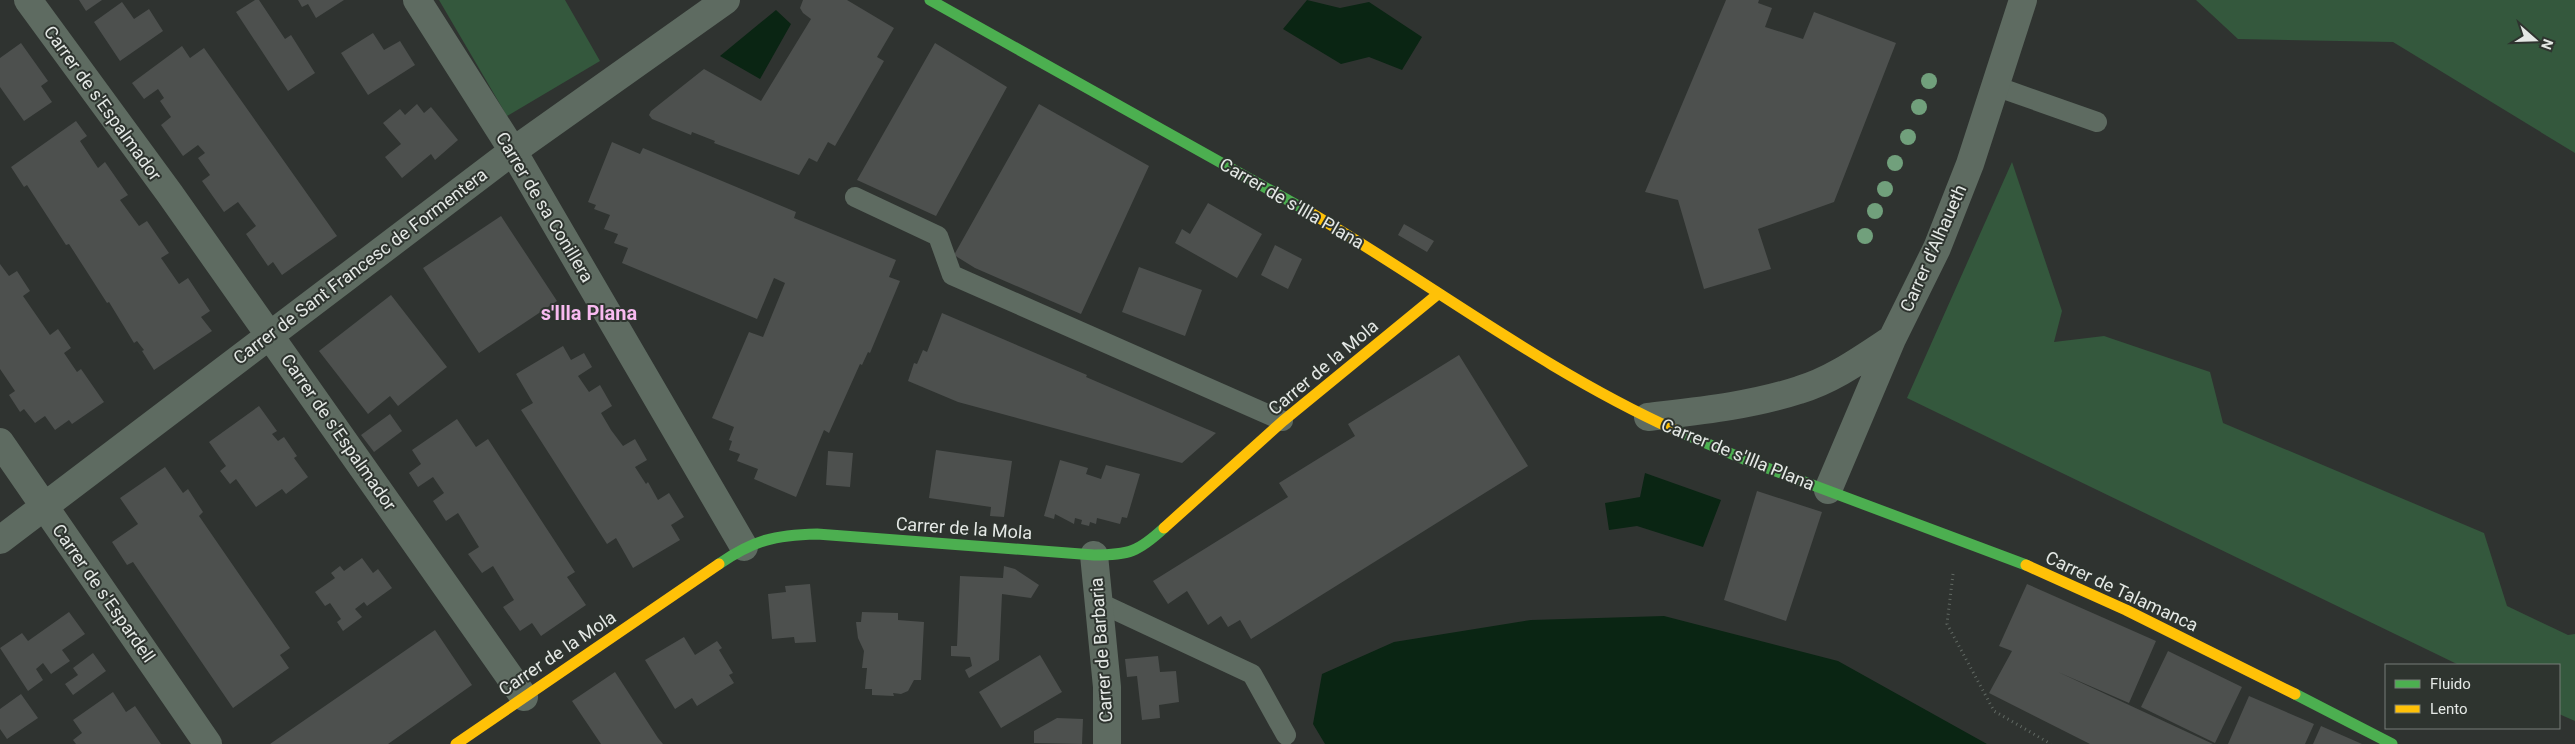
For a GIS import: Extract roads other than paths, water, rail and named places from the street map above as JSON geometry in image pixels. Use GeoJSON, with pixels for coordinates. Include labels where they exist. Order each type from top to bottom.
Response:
{"type":"FeatureCollection","features":[{"type":"Feature","properties":{"kind":"street","name":"Carrer de s'Espalmador"},"geometry":{"type":"LineString","coordinates":[[28,0],[269,334],[524,696]]}},
{"type":"Feature","properties":{"kind":"street","name":"Carrer de sa Conillera"},"geometry":{"type":"LineString","coordinates":[[417,0],[513,151],[744,547]]}},
{"type":"Feature","properties":{"kind":"street","name":"Carrer de Sant Francesc de Formentera"},"geometry":{"type":"LineString","coordinates":[[0,540],[269,334],[513,151],[726,0]]}},
{"type":"Feature","properties":{"kind":"street","name":"Carrer de s'Illa Plana"},"geometry":{"type":"LineString","coordinates":[[930,0],[1203,150],[1365,245],[1438,294],[1577,378],[1648,417],[1721,450],[1828,490]]}},
{"type":"Feature","properties":{"kind":"street","name":"Carrer d'Alhaueth"},"geometry":{"type":"LineString","coordinates":[[1828,490],[1892,339],[1937,248],[1970,164],[2023,0]]}},
{"type":"Feature","properties":{"kind":"street","name":"Carrer de la Mola"},"geometry":{"type":"LineString","coordinates":[[456,744],[744,547],[782,535],[817,534],[1094,555],[1124,555],[1149,542],[1284,421],[1438,294]]}},
{"type":"Feature","properties":{"kind":"street","name":"Carrer de s'Illa Plana"},"geometry":{"type":"LineString","coordinates":[[1648,417],[1746,403],[1800,390],[1847,368],[1892,339]]}},
{"type":"Feature","properties":{"kind":"street","name":"Carrer de s'Espardell"},"geometry":{"type":"LineString","coordinates":[[0,442],[208,744]]}},
{"type":"Feature","properties":{"kind":"street","name":"Carrer de Talamanca"},"geometry":{"type":"LineString","coordinates":[[1828,490],[2038,570],[2164,630],[2392,744]]}},
{"type":"Feature","properties":{"kind":"street","name":"Carrer de Barbaria"},"geometry":{"type":"LineString","coordinates":[[1094,555],[1107,687],[1107,744]]}},
{"type":"Feature","properties":{"kind":"lane"},"geometry":{"type":"LineString","coordinates":[[1995,86],[2097,122]]}},
{"type":"Feature","properties":{"kind":"lane"},"geometry":{"type":"LineString","coordinates":[[855,197],[938,236],[952,275],[1284,421]]}},
{"type":"Feature","properties":{"kind":"lane"},"geometry":{"type":"LineString","coordinates":[[1098,602],[1252,674],[1286,735]]}},
{"type":"Feature","properties":{"kind":"district","name":"s'Illa Plana"},"geometry":{"type":"Point","coordinates":[589,313]}}]}
